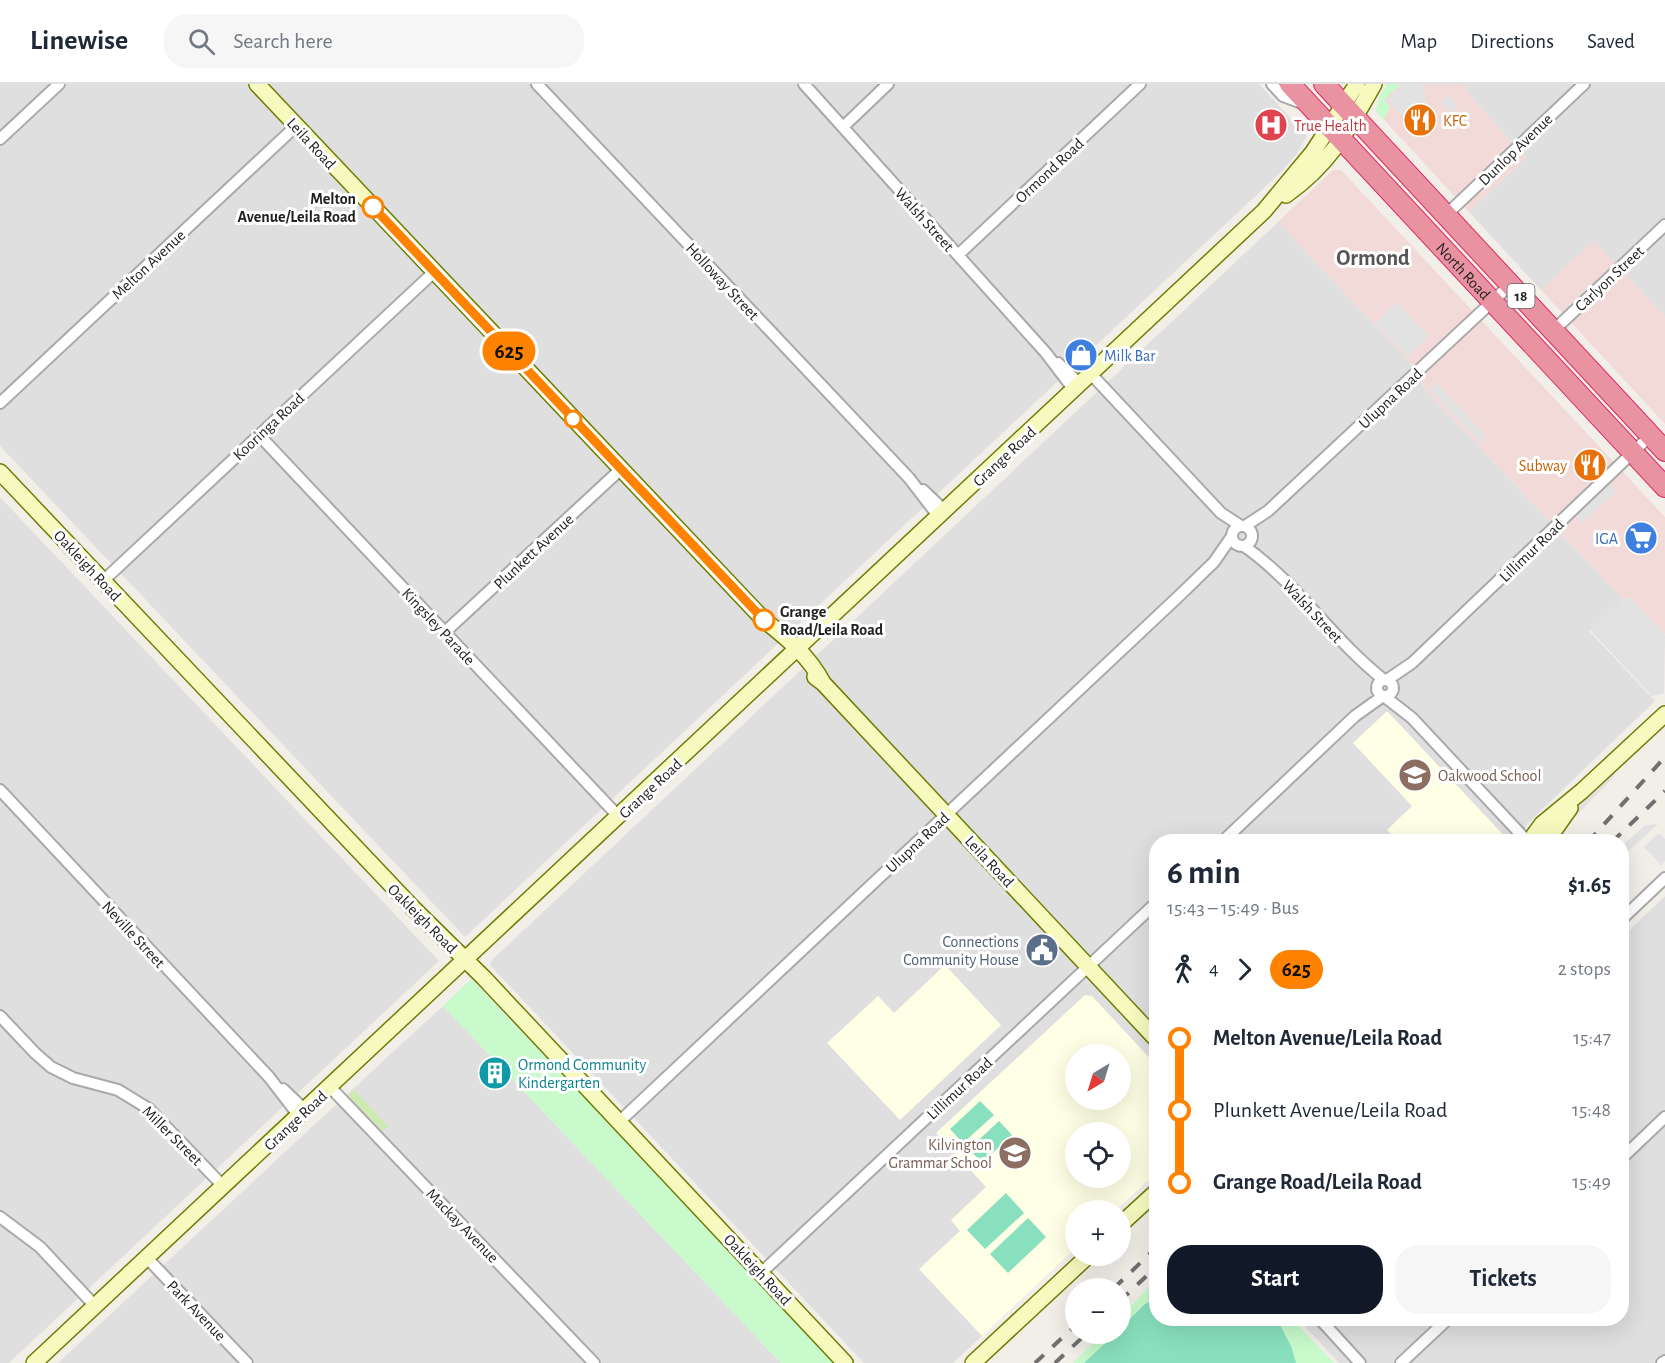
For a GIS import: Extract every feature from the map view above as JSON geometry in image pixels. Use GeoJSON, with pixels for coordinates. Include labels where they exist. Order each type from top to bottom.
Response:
{"type":"FeatureCollection","features":[{"type":"Feature","properties":{"kind":"highway","name":"North Road"},"geometry":{"type":"LineString","coordinates":[[1290,84],[1665,487]]}},
{"type":"Feature","properties":{"kind":"highway","name":"North Road"},"geometry":{"type":"LineString","coordinates":[[1324,84],[1665,451]]}},
{"type":"Feature","properties":{"kind":"highway"},"geometry":{"type":"LineString","coordinates":[[1386,188],[1404,168]]}},
{"type":"Feature","properties":{"kind":"street"},"geometry":{"type":"LineString","coordinates":[[0,139],[59,84]]}},
{"type":"Feature","properties":{"kind":"street","name":"Leila Road"},"geometry":{"type":"LineString","coordinates":[[257,84],[795,652],[1149,1031]]}},
{"type":"Feature","properties":{"kind":"street","name":"Holloway Street"},"geometry":{"type":"LineString","coordinates":[[537,84],[942,514]]}},
{"type":"Feature","properties":{"kind":"street","name":"Walsh Street"},"geometry":{"type":"LineString","coordinates":[[804,84],[1046,353],[1082,383],[1221,513],[1521,834]]}},
{"type":"Feature","properties":{"kind":"street"},"geometry":{"type":"LineString","coordinates":[[843,127],[888,84]]}},
{"type":"Feature","properties":{"kind":"street","name":"Ormond Road"},"geometry":{"type":"LineString","coordinates":[[958,255],[1140,84]]}},
{"type":"Feature","properties":{"kind":"street","name":"North Road"},"geometry":{"type":"LineString","coordinates":[[1272,84],[1282,96],[1311,106]]}},
{"type":"Feature","properties":{"kind":"street"},"geometry":{"type":"LineString","coordinates":[[1349,110],[1357,84]]}},
{"type":"Feature","properties":{"kind":"street"},"geometry":{"type":"LineString","coordinates":[[1349,110],[1374,84]]}},
{"type":"Feature","properties":{"kind":"street","name":"Dunlop Avenue"},"geometry":{"type":"LineString","coordinates":[[1447,214],[1584,84]]}},
{"type":"Feature","properties":{"kind":"street","name":"Grange Road"},"geometry":{"type":"LineString","coordinates":[[34,1363],[1264,211],[1313,152],[1336,133],[1349,110]]}},
{"type":"Feature","properties":{"kind":"street","name":"Melton Avenue"},"geometry":{"type":"LineString","coordinates":[[0,403],[296,126]]}},
{"type":"Feature","properties":{"kind":"street","name":"Carlyon Street"},"geometry":{"type":"LineString","coordinates":[[1553,331],[1665,225]]}},
{"type":"Feature","properties":{"kind":"street","name":"Kooringa Road"},"geometry":{"type":"LineString","coordinates":[[103,581],[434,272]]}},
{"type":"Feature","properties":{"kind":"street","name":"Ulupna Road"},"geometry":{"type":"LineString","coordinates":[[619,1122],[1510,285]]}},
{"type":"Feature","properties":{"kind":"street","name":"Kingsley Parade"},"geometry":{"type":"LineString","coordinates":[[259,435],[619,817]]}},
{"type":"Feature","properties":{"kind":"street","name":"Lillimur Road"},"geometry":{"type":"LineString","coordinates":[[1230,834],[1650,436]]}},
{"type":"Feature","properties":{"kind":"street","name":"Plunkett Avenue"},"geometry":{"type":"LineString","coordinates":[[445,632],[621,469]]}},
{"type":"Feature","properties":{"kind":"street","name":"Oakleigh Road"},"geometry":{"type":"LineString","coordinates":[[0,472],[406,902],[619,1122],[845,1363]]}},
{"type":"Feature","properties":{"kind":"street"},"geometry":{"type":"LineString","coordinates":[[1535,834],[1542,824],[1582,791],[1665,714]]}},
{"type":"Feature","properties":{"kind":"street","name":"Neville Street"},"geometry":{"type":"LineString","coordinates":[[0,790],[302,1113]]}},
{"type":"Feature","properties":{"kind":"street"},"geometry":{"type":"LineString","coordinates":[[1552,834],[1582,791]]}},
{"type":"Feature","properties":{"kind":"street"},"geometry":{"type":"LineString","coordinates":[[1629,912],[1665,878]]}},
{"type":"Feature","properties":{"kind":"street","name":"Lillimur Road"},"geometry":{"type":"LineString","coordinates":[[761,1273],[1149,909]]}},
{"type":"Feature","properties":{"kind":"street","name":"Miller Street"},"geometry":{"type":"LineString","coordinates":[[0,1017],[51,1067],[73,1078],[118,1090],[149,1108],[223,1186]]}},
{"type":"Feature","properties":{"kind":"street","name":"Mackay Avenue"},"geometry":{"type":"LineString","coordinates":[[330,1087],[594,1363]]}},
{"type":"Feature","properties":{"kind":"street"},"geometry":{"type":"LineString","coordinates":[[1629,1151],[1665,1117]]}},
{"type":"Feature","properties":{"kind":"street"},"geometry":{"type":"LineString","coordinates":[[1131,1215],[1149,1198]]}},
{"type":"Feature","properties":{"kind":"street"},"geometry":{"type":"LineString","coordinates":[[0,1217],[33,1240],[95,1306]]}},
{"type":"Feature","properties":{"kind":"street","name":"Park Avenue"},"geometry":{"type":"LineString","coordinates":[[147,1258],[247,1363]]}},
{"type":"Feature","properties":{"kind":"street"},"geometry":{"type":"LineString","coordinates":[[973,1363],[1077,1266]]}},
{"type":"Feature","properties":{"kind":"street"},"geometry":{"type":"LineString","coordinates":[[1325,1326],[1360,1363]]}},
{"type":"Feature","properties":{"kind":"street"},"geometry":{"type":"LineString","coordinates":[[1401,1363],[1440,1326]]}},
{"type":"Feature","properties":{"kind":"shaded area"},"geometry":{"type":"Polygon","coordinates":[[[0,84],[1259,84],[1307,136],[1296,155],[1282,171],[465,937],[0,446],[0,84]]]}},
{"type":"Feature","properties":{"kind":"shaded area"},"geometry":{"type":"Polygon","coordinates":[[[1387,84],[1469,84],[1464,89],[1526,158],[1469,212],[1376,111],[1380,96],[1387,84]]]}},
{"type":"Feature","properties":{"kind":"shaded area"},"geometry":{"type":"Polygon","coordinates":[[[1403,84],[1419,84],[1425,89],[1422,94],[1427,100],[1406,120],[1387,100],[1403,84]]]}},
{"type":"Feature","properties":{"kind":"shaded area"},"geometry":{"type":"Polygon","coordinates":[[[1469,84],[1665,84],[1665,317],[1594,241],[1541,290],[1469,212],[1526,158],[1464,89],[1469,84]]]}},
{"type":"Feature","properties":{"kind":"shaded area"},"geometry":{"type":"Polygon","coordinates":[[[1448,95],[1458,106],[1451,113],[1441,102],[1448,95]]]}},
{"type":"Feature","properties":{"kind":"shaded area"},"geometry":{"type":"Polygon","coordinates":[[[1333,170],[1341,170],[1665,517],[1665,635],[1630,598],[1623,599],[1425,389],[1408,360],[1278,222],[1333,170]]]}},
{"type":"Feature","properties":{"kind":"shaded area"},"geometry":{"type":"Polygon","coordinates":[[[1278,222],[1408,360],[1425,389],[1623,599],[1589,631],[1655,701],[1527,824],[1522,834],[1149,834],[1149,1176],[1131,1185],[1131,1122],[1065,1122],[1065,1188],[1124,1188],[1098,1200],[1065,1200],[1065,1258],[953,1363],[864,1363],[490,965],[491,961],[1278,222]]]}},
{"type":"Feature","properties":{"kind":"shaded area"},"geometry":{"type":"Polygon","coordinates":[[[1594,240],[1665,317],[1665,424],[1541,290],[1594,240]]]}},
{"type":"Feature","properties":{"kind":"shaded area"},"geometry":{"type":"Polygon","coordinates":[[[1396,302],[1429,336],[1408,356],[1375,323],[1396,302]]]}},
{"type":"Feature","properties":{"kind":"shaded area"},"geometry":{"type":"Polygon","coordinates":[[[1437,383],[1484,433],[1485,447],[1430,390],[1437,383]]]}},
{"type":"Feature","properties":{"kind":"shaded area"},"geometry":{"type":"Polygon","coordinates":[[[1612,483],[1615,493],[1581,524],[1577,515],[1612,483]]]}},
{"type":"Feature","properties":{"kind":"shaded area"},"geometry":{"type":"Polygon","coordinates":[[[0,497],[439,961],[9,1363],[0,1363],[0,497]]]}},
{"type":"Feature","properties":{"kind":"shaded area"},"geometry":{"type":"Polygon","coordinates":[[[1630,598],[1665,635],[1664,693],[1652,696],[1590,630],[1623,599],[1630,598]]]}},
{"type":"Feature","properties":{"kind":"shaded area","name":"Oakwood School"},"geometry":{"type":"Polygon","coordinates":[[[1388,712],[1502,834],[1391,834],[1387,830],[1412,806],[1353,743],[1388,712]]]}},
{"type":"Feature","properties":{"kind":"shaded area"},"geometry":{"type":"Polygon","coordinates":[[[1615,770],[1614,777],[1575,817],[1567,819],[1615,770]]]}},
{"type":"Feature","properties":{"kind":"shaded area"},"geometry":{"type":"Polygon","coordinates":[[[1659,823],[1629,851],[1629,840],[1644,826],[1659,823]]]}},
{"type":"Feature","properties":{"kind":"shaded area"},"geometry":{"type":"Polygon","coordinates":[[[1659,833],[1665,839],[1665,861],[1661,865],[1644,847],[1659,833]]]}},
{"type":"Feature","properties":{"kind":"shaded area"},"geometry":{"type":"Polygon","coordinates":[[[1665,896],[1665,1363],[1339,1363],[1305,1326],[1629,1326],[1629,930],[1665,896]]]}},
{"type":"Feature","properties":{"kind":"shaded area","name":"Kilvington Grammar School"},"geometry":{"type":"Polygon","coordinates":[[[945,965],[1001,1025],[900,1120],[827,1043],[878,996],[894,1013],[945,965]]]}},
{"type":"Feature","properties":{"kind":"shaded area","name":"Kilvington Grammar School"},"geometry":{"type":"Polygon","coordinates":[[[1085,995],[1092,996],[1149,1057],[1149,1179],[1127,1200],[1065,1200],[1065,1258],[982,1336],[919,1269],[960,1231],[951,1220],[986,1187],[936,1133],[1085,995]]]}},
{"type":"Feature","properties":{"kind":"shaded area"},"geometry":{"type":"Polygon","coordinates":[[[443,1006],[781,1363],[58,1363],[384,1060],[443,1006]]]}},
{"type":"Feature","properties":{"kind":"green space"},"geometry":{"type":"Polygon","coordinates":[[[1387,84],[1401,84],[1384,100],[1390,107],[1384,120],[1376,111],[1380,96],[1387,84]]]}},
{"type":"Feature","properties":{"kind":"green space"},"geometry":{"type":"Polygon","coordinates":[[[471,979],[837,1363],[781,1363],[443,1006],[471,979]]]}},
{"type":"Feature","properties":{"kind":"green space"},"geometry":{"type":"Polygon","coordinates":[[[353,1089],[389,1127],[382,1131],[349,1096],[353,1089]]]}},
{"type":"Feature","properties":{"kind":"green space"},"geometry":{"type":"Polygon","coordinates":[[[980,1101],[994,1115],[963,1143],[950,1129],[980,1101]]]}},
{"type":"Feature","properties":{"kind":"green space"},"geometry":{"type":"Polygon","coordinates":[[[999,1121],[1012,1135],[982,1163],[969,1149],[999,1121]]]}},
{"type":"Feature","properties":{"kind":"green space"},"geometry":{"type":"Polygon","coordinates":[[[1006,1193],[1024,1213],[985,1249],[967,1230],[1006,1193]]]}},
{"type":"Feature","properties":{"kind":"green space"},"geometry":{"type":"Polygon","coordinates":[[[1028,1218],[1046,1237],[1008,1273],[990,1254],[1028,1218]]]}},
{"type":"Feature","properties":{"kind":"green space"},"geometry":{"type":"Polygon","coordinates":[[[1149,1287],[1149,1326],[1299,1326],[1334,1363],[1073,1363],[1092,1344],[1131,1344],[1131,1306],[1149,1287]]]}},
{"type":"Feature","properties":{"kind":"green space"},"geometry":{"type":"Polygon","coordinates":[[[1149,1302],[1149,1326],[1281,1326],[1291,1346],[1296,1363],[1084,1363],[1104,1344],[1131,1344],[1131,1318],[1149,1302]]]}},
{"type":"Feature","properties":{"kind":"railway"},"geometry":{"type":"LineString","coordinates":[[1595,834],[1665,757]]}},
{"type":"Feature","properties":{"kind":"railway"},"geometry":{"type":"LineString","coordinates":[[1620,834],[1665,791]]}},
{"type":"Feature","properties":{"kind":"railway"},"geometry":{"type":"LineString","coordinates":[[1124,1278],[1149,1255]]}},
{"type":"Feature","properties":{"kind":"railway"},"geometry":{"type":"LineString","coordinates":[[1131,1291],[1149,1274]]}},
{"type":"Feature","properties":{"kind":"railway"},"geometry":{"type":"LineString","coordinates":[[1035,1363],[1065,1335]]}},
{"type":"Feature","properties":{"kind":"railway"},"geometry":{"type":"LineString","coordinates":[[1055,1363],[1075,1344]]}},
{"type":"Feature","properties":{"kind":"bus line","name":"625"},"geometry":{"type":"LineString","coordinates":[[373,207],[764,620]]}},
{"type":"Feature","properties":{"kind":"place","name":"KFC"},"geometry":{"type":"Point","coordinates":[1420,120]}},
{"type":"Feature","properties":{"kind":"place","name":"True Health"},"geometry":{"type":"Point","coordinates":[1271,125]}},
{"type":"Feature","properties":{"kind":"place","name":"Melton Avenue/Leila Road"},"geometry":{"type":"Point","coordinates":[373,207]}},
{"type":"Feature","properties":{"kind":"place","name":"Milk Bar"},"geometry":{"type":"Point","coordinates":[1081,355]}},
{"type":"Feature","properties":{"kind":"place","name":"Subway"},"geometry":{"type":"Point","coordinates":[1590,465]}},
{"type":"Feature","properties":{"kind":"place","name":"IGA"},"geometry":{"type":"Point","coordinates":[1641,538]}},
{"type":"Feature","properties":{"kind":"place","name":"Grange Road/Leila Road"},"geometry":{"type":"Point","coordinates":[764,620]}},
{"type":"Feature","properties":{"kind":"place","name":"Oakwood School"},"geometry":{"type":"Point","coordinates":[1415,775]}},
{"type":"Feature","properties":{"kind":"place","name":"Connections Community House"},"geometry":{"type":"Point","coordinates":[1042,950]}},
{"type":"Feature","properties":{"kind":"place","name":"Ormond Community Kindergarten"},"geometry":{"type":"Point","coordinates":[495,1073]}},
{"type":"Feature","properties":{"kind":"place","name":"Kilvington Grammar School"},"geometry":{"type":"Point","coordinates":[1015,1153]}},
{"type":"Feature","properties":{"kind":"district","name":"Ormond"},"geometry":{"type":"Point","coordinates":[1373,257]}}]}
